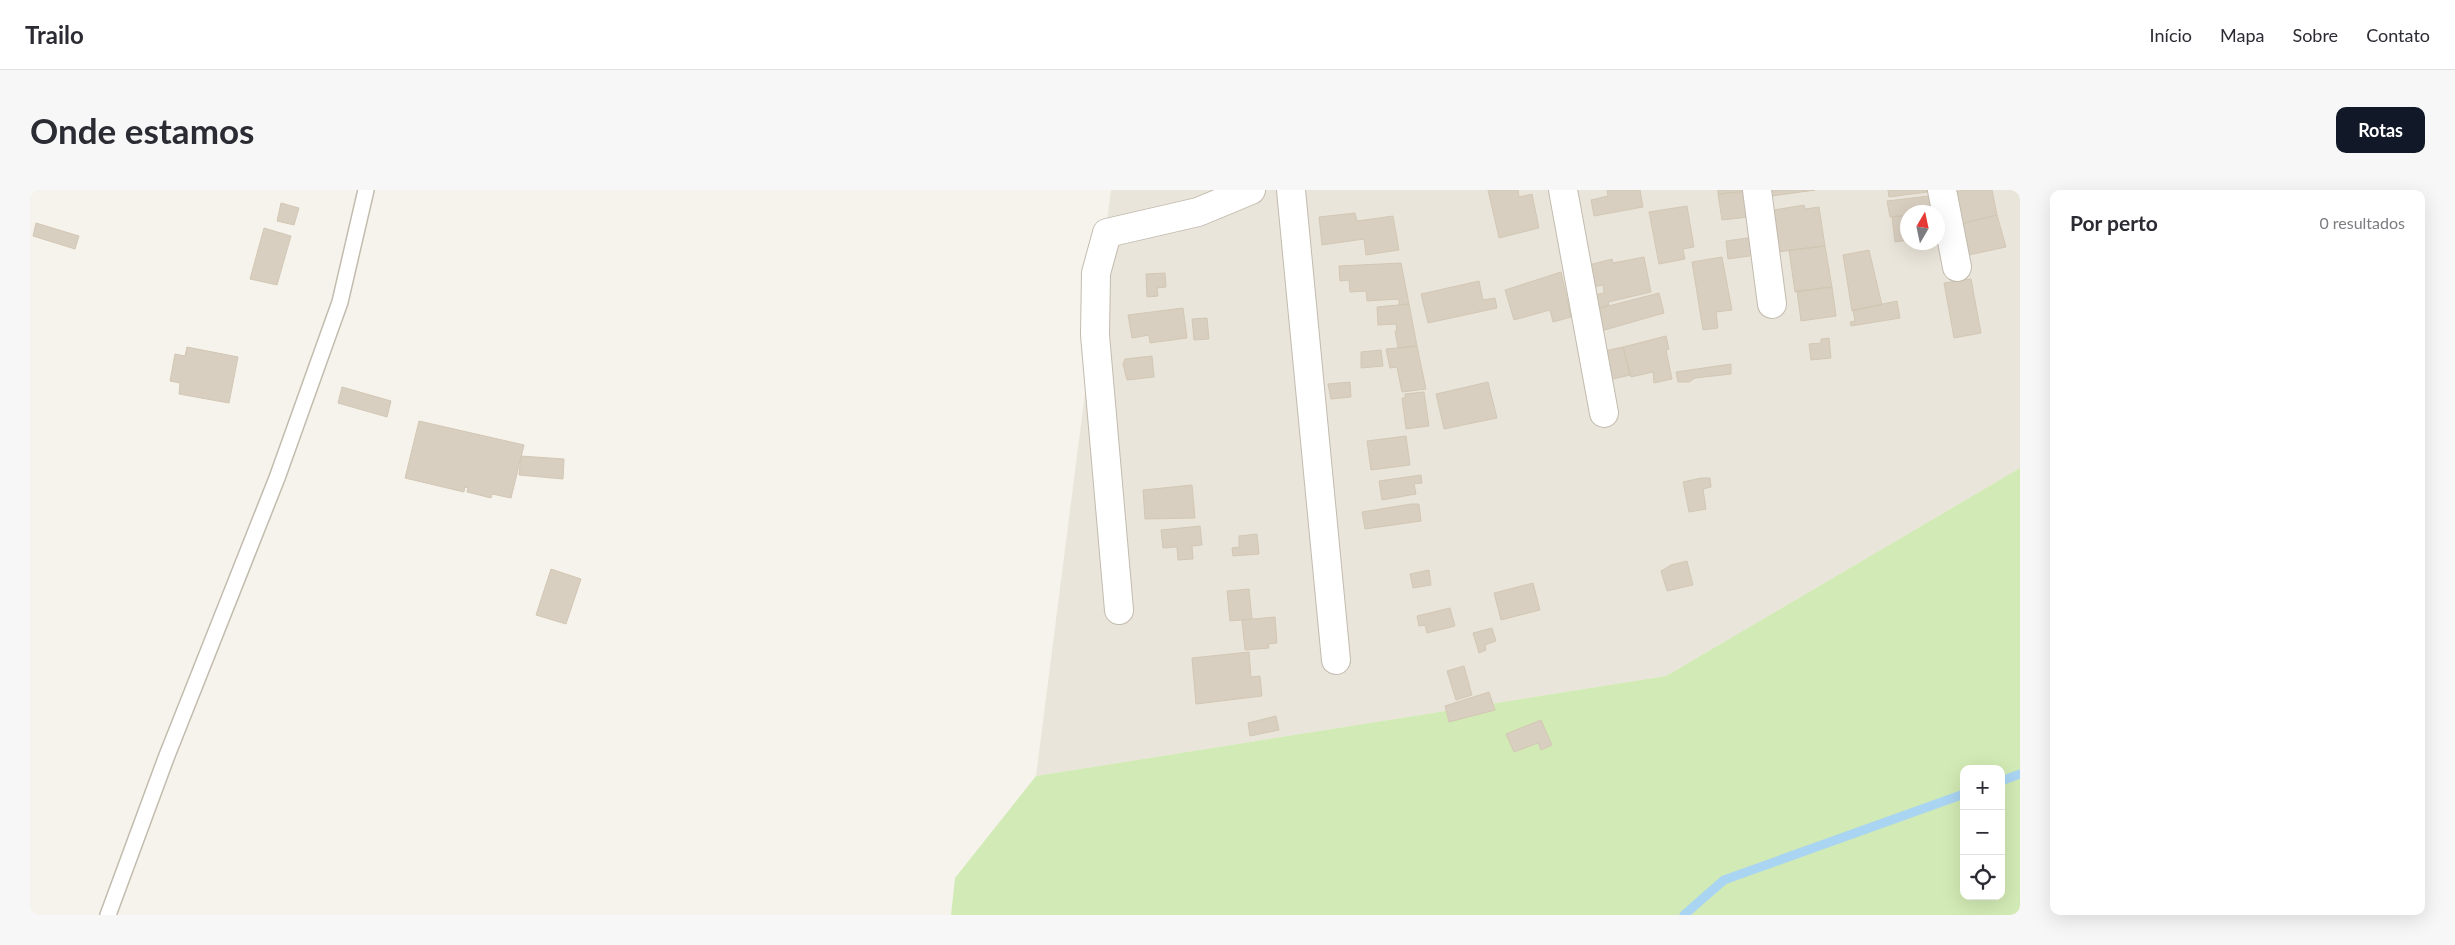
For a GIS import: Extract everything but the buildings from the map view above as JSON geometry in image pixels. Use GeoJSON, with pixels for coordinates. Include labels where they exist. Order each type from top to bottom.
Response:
{"type":"FeatureCollection","features":[{"type":"Feature","properties":{"kind":"street"},"geometry":{"type":"LineString","coordinates":[[1119,610],[1095,335],[1096,273],[1107,234],[1198,212],[1251,190]]}},
{"type":"Feature","properties":{"kind":"street"},"geometry":{"type":"LineString","coordinates":[[1291,190],[1336,660]]}},
{"type":"Feature","properties":{"kind":"street"},"geometry":{"type":"LineString","coordinates":[[1564,190],[1604,413]]}},
{"type":"Feature","properties":{"kind":"street"},"geometry":{"type":"LineString","coordinates":[[1757,190],[1772,304]]}},
{"type":"Feature","properties":{"kind":"street"},"geometry":{"type":"LineString","coordinates":[[1942,190],[1957,267]]}},
{"type":"Feature","properties":{"kind":"lane"},"geometry":{"type":"LineString","coordinates":[[108,915],[166,758],[277,478],[334,320],[340,302],[366,190]]}},
{"type":"Feature","properties":{"kind":"shaded area"},"geometry":{"type":"Polygon","coordinates":[[[1111,190],[2020,190],[2020,468],[1666,676],[1036,776],[1111,190]]]}},
{"type":"Feature","properties":{"kind":"green space"},"geometry":{"type":"Polygon","coordinates":[[[2020,468],[2020,915],[951,915],[955,878],[1036,776],[1666,676],[2020,468]]]}},
{"type":"Feature","properties":{"kind":"waterway"},"geometry":{"type":"LineString","coordinates":[[2005,780],[2020,774]]}},
{"type":"Feature","properties":{"kind":"waterway"},"geometry":{"type":"LineString","coordinates":[[1684,915],[1724,880],[1960,795]]}}]}
